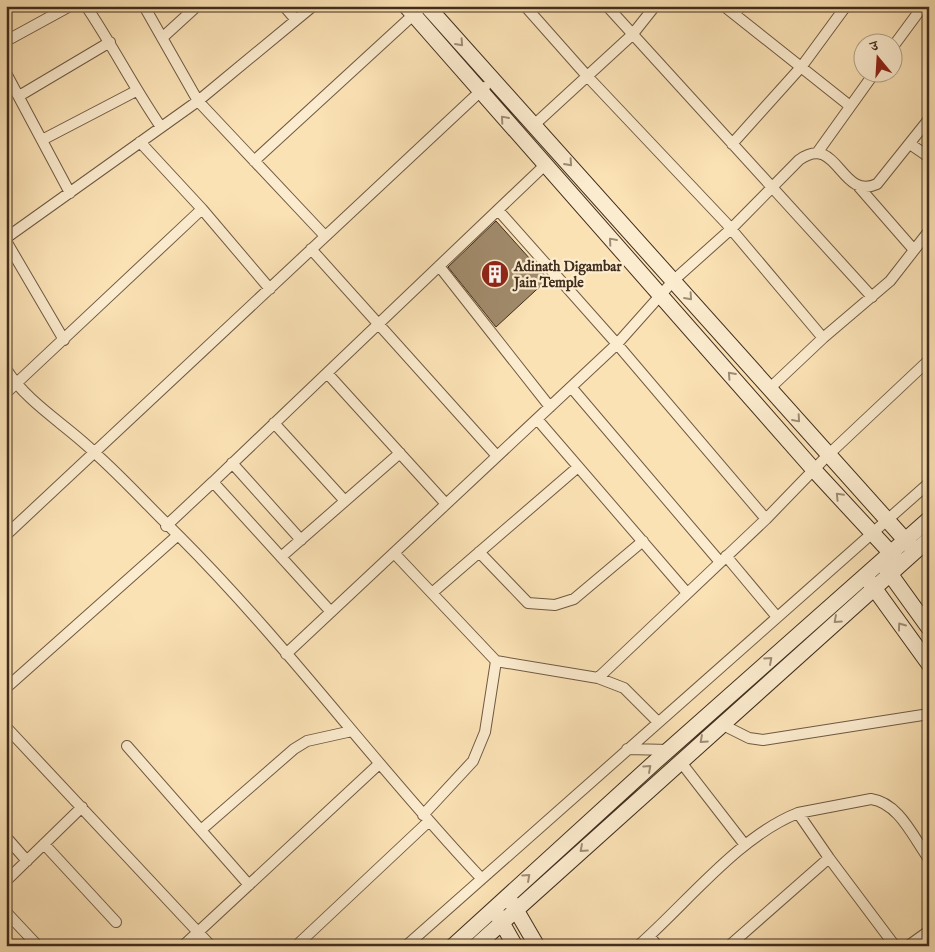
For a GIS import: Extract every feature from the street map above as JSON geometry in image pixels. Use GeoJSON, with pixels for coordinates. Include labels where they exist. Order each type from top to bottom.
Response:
{"type":"FeatureCollection","features":[{"type":"Feature","properties":{"kind":"street"},"geometry":{"type":"LineString","coordinates":[[6,41],[70,6]]}},
{"type":"Feature","properties":{"kind":"street"},"geometry":{"type":"LineString","coordinates":[[86,6],[110,42],[136,91],[161,127]]}},
{"type":"Feature","properties":{"kind":"street"},"geometry":{"type":"LineString","coordinates":[[144,6],[198,101],[325,236]]}},
{"type":"Feature","properties":{"kind":"street"},"geometry":{"type":"LineString","coordinates":[[162,38],[197,6]]}},
{"type":"Feature","properties":{"kind":"street"},"geometry":{"type":"LineString","coordinates":[[284,6],[296,20]]}},
{"type":"Feature","properties":{"kind":"street"},"geometry":{"type":"LineString","coordinates":[[64,340],[6,239],[198,101],[313,6]]}},
{"type":"Feature","properties":{"kind":"street"},"geometry":{"type":"LineString","coordinates":[[428,6],[910,545]]}},
{"type":"Feature","properties":{"kind":"street"},"geometry":{"type":"LineString","coordinates":[[525,6],[587,76],[730,228],[823,338]]}},
{"type":"Feature","properties":{"kind":"street"},"geometry":{"type":"LineString","coordinates":[[607,6],[872,297]]}},
{"type":"Feature","properties":{"kind":"street"},"geometry":{"type":"LineString","coordinates":[[534,125],[632,35],[655,6]]}},
{"type":"Feature","properties":{"kind":"street"},"geometry":{"type":"LineString","coordinates":[[724,6],[738,10],[850,106]]}},
{"type":"Feature","properties":{"kind":"street"},"geometry":{"type":"LineString","coordinates":[[902,34],[923,6]]}},
{"type":"Feature","properties":{"kind":"street"},"geometry":{"type":"LineString","coordinates":[[732,144],[802,66],[842,8]]}},
{"type":"Feature","properties":{"kind":"street"},"geometry":{"type":"LineString","coordinates":[[254,161],[414,9],[480,91],[814,470],[873,532],[929,628]]}},
{"type":"Feature","properties":{"kind":"street"},"geometry":{"type":"LineString","coordinates":[[19,96],[110,42]]}},
{"type":"Feature","properties":{"kind":"street"},"geometry":{"type":"LineString","coordinates":[[6,72],[70,193]]}},
{"type":"Feature","properties":{"kind":"street"},"geometry":{"type":"LineString","coordinates":[[6,535],[96,453],[493,79]]}},
{"type":"Feature","properties":{"kind":"street"},"geometry":{"type":"LineString","coordinates":[[816,152],[868,82]]}},
{"type":"Feature","properties":{"kind":"street"},"geometry":{"type":"LineString","coordinates":[[42,140],[136,91]]}},
{"type":"Feature","properties":{"kind":"street"},"geometry":{"type":"LineString","coordinates":[[859,187],[868,188],[877,184],[929,119]]}},
{"type":"Feature","properties":{"kind":"street"},"geometry":{"type":"LineString","coordinates":[[140,142],[202,209],[270,289]]}},
{"type":"Feature","properties":{"kind":"street"},"geometry":{"type":"LineString","coordinates":[[910,144],[929,157]]}},
{"type":"Feature","properties":{"kind":"street"},"geometry":{"type":"LineString","coordinates":[[286,654],[617,344],[674,280],[806,155],[816,152],[826,154],[859,187],[914,250]]}},
{"type":"Feature","properties":{"kind":"street"},"geometry":{"type":"LineString","coordinates":[[166,526],[545,165]]}},
{"type":"Feature","properties":{"kind":"street"},"geometry":{"type":"LineString","coordinates":[[6,393],[202,209]]}},
{"type":"Feature","properties":{"kind":"street"},"geometry":{"type":"LineString","coordinates":[[498,210],[617,344],[766,519]]}},
{"type":"Feature","properties":{"kind":"street"},"geometry":{"type":"LineString","coordinates":[[770,388],[823,338],[900,271],[929,231]]}},
{"type":"Feature","properties":{"kind":"street"},"geometry":{"type":"LineString","coordinates":[[311,249],[497,456]]}},
{"type":"Feature","properties":{"kind":"street"},"geometry":{"type":"LineString","coordinates":[[439,266],[550,407]]}},
{"type":"Feature","properties":{"kind":"street"},"geometry":{"type":"LineString","coordinates":[[598,678],[766,519],[828,454],[929,360]]}},
{"type":"Feature","properties":{"kind":"street"},"geometry":{"type":"LineString","coordinates":[[6,369],[16,384],[96,453],[166,526],[178,535],[341,716],[425,819],[481,878]]}},
{"type":"Feature","properties":{"kind":"street"},"geometry":{"type":"LineString","coordinates":[[326,373],[446,504]]}},
{"type":"Feature","properties":{"kind":"street"},"geometry":{"type":"LineString","coordinates":[[571,387],[723,559],[777,617]]}},
{"type":"Feature","properties":{"kind":"street"},"geometry":{"type":"LineString","coordinates":[[537,419],[687,593]]}},
{"type":"Feature","properties":{"kind":"street"},"geometry":{"type":"LineString","coordinates":[[274,423],[345,502]]}},
{"type":"Feature","properties":{"kind":"street"},"geometry":{"type":"LineString","coordinates":[[281,557],[400,453]]}},
{"type":"Feature","properties":{"kind":"street"},"geometry":{"type":"LineString","coordinates":[[232,464],[301,540]]}},
{"type":"Feature","properties":{"kind":"street"},"geometry":{"type":"LineString","coordinates":[[432,593],[578,467]]}},
{"type":"Feature","properties":{"kind":"street"},"geometry":{"type":"LineString","coordinates":[[213,482],[331,612]]}},
{"type":"Feature","properties":{"kind":"street"},"geometry":{"type":"LineString","coordinates":[[406,946],[626,749],[929,483]]}},
{"type":"Feature","properties":{"kind":"street"},"geometry":{"type":"LineString","coordinates":[[476,946],[721,724],[910,545],[929,519]]}},
{"type":"Feature","properties":{"kind":"street"},"geometry":{"type":"LineString","coordinates":[[6,688],[178,535]]}},
{"type":"Feature","properties":{"kind":"street"},"geometry":{"type":"LineString","coordinates":[[910,545],[929,539]]}},
{"type":"Feature","properties":{"kind":"street"},"geometry":{"type":"LineString","coordinates":[[480,552],[528,603],[555,605],[574,599],[643,541]]}},
{"type":"Feature","properties":{"kind":"street"},"geometry":{"type":"LineString","coordinates":[[394,552],[496,661],[598,678],[624,688],[658,722]]}},
{"type":"Feature","properties":{"kind":"street"},"geometry":{"type":"LineString","coordinates":[[869,582],[929,664]]}},
{"type":"Feature","properties":{"kind":"street"},"geometry":{"type":"LineString","coordinates":[[453,946],[669,750],[869,582]]}},
{"type":"Feature","properties":{"kind":"street"},"geometry":{"type":"LineString","coordinates":[[296,946],[425,819],[473,761],[485,732],[496,661]]}},
{"type":"Feature","properties":{"kind":"street"},"geometry":{"type":"LineString","coordinates":[[721,724],[749,738],[763,740],[928,715]]}},
{"type":"Feature","properties":{"kind":"street"},"geometry":{"type":"LineString","coordinates":[[6,727],[211,946]]}},
{"type":"Feature","properties":{"kind":"street"},"geometry":{"type":"LineString","coordinates":[[201,830],[294,749],[307,741],[351,729]]}},
{"type":"Feature","properties":{"kind":"street"},"geometry":{"type":"LineString","coordinates":[[127,746],[249,884]]}},
{"type":"Feature","properties":{"kind":"street"},"geometry":{"type":"LineString","coordinates":[[626,749],[669,750]]}},
{"type":"Feature","properties":{"kind":"street"},"geometry":{"type":"LineString","coordinates":[[680,761],[745,845]]}},
{"type":"Feature","properties":{"kind":"street"},"geometry":{"type":"LineString","coordinates":[[183,946],[379,764]]}},
{"type":"Feature","properties":{"kind":"street"},"geometry":{"type":"LineString","coordinates":[[638,946],[745,845],[788,816],[798,813],[871,799],[879,800],[894,808],[929,859]]}},
{"type":"Feature","properties":{"kind":"street"},"geometry":{"type":"LineString","coordinates":[[6,881],[82,807]]}},
{"type":"Feature","properties":{"kind":"street"},"geometry":{"type":"LineString","coordinates":[[798,813],[828,858],[895,946]]}},
{"type":"Feature","properties":{"kind":"street"},"geometry":{"type":"LineString","coordinates":[[6,837],[27,860]]}},
{"type":"Feature","properties":{"kind":"street"},"geometry":{"type":"LineString","coordinates":[[44,844],[116,922]]}},
{"type":"Feature","properties":{"kind":"street"},"geometry":{"type":"LineString","coordinates":[[729,946],[828,858]]}},
{"type":"Feature","properties":{"kind":"street"},"geometry":{"type":"LineString","coordinates":[[507,895],[537,946]]}},
{"type":"Feature","properties":{"kind":"street"},"geometry":{"type":"LineString","coordinates":[[493,908],[515,946]]}},
{"type":"Feature","properties":{"kind":"street"},"geometry":{"type":"LineString","coordinates":[[6,912],[38,946]]}},
{"type":"Feature","properties":{"kind":"street"},"geometry":{"type":"LineString","coordinates":[[908,946],[929,931]]}},
{"type":"Feature","properties":{"kind":"street"},"geometry":{"type":"LineString","coordinates":[[650,936],[656,946]]}},
{"type":"Feature","properties":{"kind":"building","name":"Adinath Digambar Jain Temple"},"geometry":{"type":"Polygon","coordinates":[[[496,221],[548,279],[496,327],[448,267],[496,221]]]}},
{"type":"Feature","properties":{"kind":"place","name":"Adinath Digambar Jain Temple"},"geometry":{"type":"Point","coordinates":[495,274]}}]}
